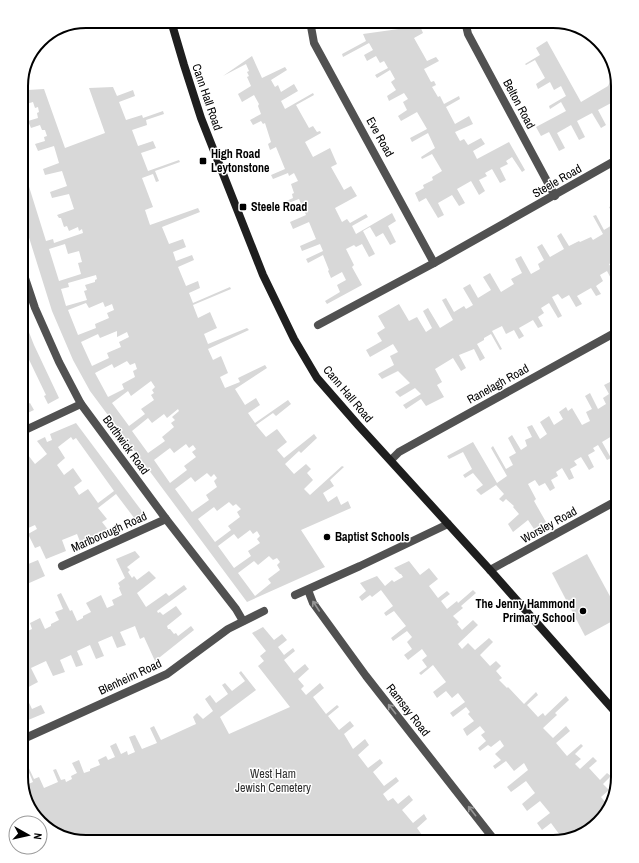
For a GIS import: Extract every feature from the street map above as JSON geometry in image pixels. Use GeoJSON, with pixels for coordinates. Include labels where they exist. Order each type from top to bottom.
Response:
{"type":"FeatureCollection","features":[{"type":"Feature","properties":{"kind":"street","name":"Cann Hall Road"},"geometry":{"type":"LineString","coordinates":[[173,28],[189,82],[218,162],[263,276],[290,332],[316,378],[490,570],[611,707]]}},
{"type":"Feature","properties":{"kind":"street","name":"Eve Road"},"geometry":{"type":"LineString","coordinates":[[311,28],[314,43],[434,263]]}},
{"type":"Feature","properties":{"kind":"street","name":"Belton Road"},"geometry":{"type":"LineString","coordinates":[[467,28],[468,34],[554,196]]}},
{"type":"Feature","properties":{"kind":"street","name":"Steele Road"},"geometry":{"type":"LineString","coordinates":[[318,325],[434,263],[611,163]]}},
{"type":"Feature","properties":{"kind":"street","name":"Borthwick Road"},"geometry":{"type":"LineString","coordinates":[[28,287],[35,308],[59,362],[81,404],[244,621]]}},
{"type":"Feature","properties":{"kind":"street","name":"Ranelagh Road"},"geometry":{"type":"LineString","coordinates":[[391,460],[399,452],[611,335]]}},
{"type":"Feature","properties":{"kind":"street"},"geometry":{"type":"LineString","coordinates":[[28,429],[81,404]]}},
{"type":"Feature","properties":{"kind":"street","name":"Worsley Road"},"geometry":{"type":"LineString","coordinates":[[490,570],[611,504]]}},
{"type":"Feature","properties":{"kind":"street","name":"Marlborough Road"},"geometry":{"type":"LineString","coordinates":[[62,566],[166,519]]}},
{"type":"Feature","properties":{"kind":"street"},"geometry":{"type":"LineString","coordinates":[[295,595],[448,524]]}},
{"type":"Feature","properties":{"kind":"street","name":"Ramsay Road"},"geometry":{"type":"LineString","coordinates":[[308,590],[313,603],[366,676],[491,835]]}},
{"type":"Feature","properties":{"kind":"street","name":"Blenheim Road"},"geometry":{"type":"LineString","coordinates":[[28,737],[167,674],[228,628],[264,611]]}},
{"type":"Feature","properties":{"kind":"green space"},"geometry":{"type":"Polygon","coordinates":[[[406,28],[421,28],[423,33],[414,38],[427,61],[436,57],[439,61],[424,69],[431,82],[434,81],[436,85],[432,87],[438,97],[440,96],[444,104],[459,96],[460,99],[446,107],[455,124],[469,116],[473,124],[455,132],[460,141],[464,139],[468,145],[481,138],[485,144],[473,151],[477,159],[509,142],[525,170],[522,172],[512,157],[506,161],[508,164],[500,168],[506,180],[500,183],[492,169],[485,173],[487,176],[479,180],[485,191],[479,195],[471,181],[457,189],[465,203],[459,206],[452,195],[438,203],[444,215],[438,218],[426,198],[419,202],[415,193],[424,188],[423,185],[433,180],[432,177],[442,171],[432,154],[422,159],[421,157],[435,148],[428,133],[412,142],[410,138],[427,129],[417,112],[401,121],[398,116],[407,110],[403,102],[408,99],[404,93],[389,101],[387,96],[396,90],[391,82],[395,79],[390,70],[377,78],[375,75],[388,68],[384,61],[380,63],[376,56],[367,61],[364,55],[373,50],[369,43],[343,57],[342,54],[366,41],[363,34],[406,28]]]}},
{"type":"Feature","properties":{"kind":"green space"},"geometry":{"type":"Polygon","coordinates":[[[547,41],[581,102],[608,86],[611,82],[611,103],[598,110],[606,125],[601,128],[592,113],[577,121],[585,137],[579,140],[571,125],[557,133],[565,148],[559,151],[549,132],[541,136],[536,127],[566,111],[561,102],[550,109],[549,106],[566,96],[561,86],[554,90],[550,82],[538,89],[536,84],[545,78],[535,60],[526,65],[525,64],[540,55],[536,48],[547,41]]]}},
{"type":"Feature","properties":{"kind":"green space"},"geometry":{"type":"Polygon","coordinates":[[[252,56],[262,78],[285,67],[287,70],[271,80],[275,87],[278,85],[281,92],[294,84],[298,91],[281,101],[285,109],[313,93],[314,95],[296,105],[309,128],[313,126],[317,132],[320,131],[321,133],[305,142],[313,157],[330,148],[337,164],[331,167],[344,190],[351,186],[357,196],[335,208],[342,222],[347,219],[350,223],[366,214],[368,217],[352,226],[356,234],[392,213],[396,221],[388,226],[396,242],[390,245],[383,233],[376,237],[370,227],[363,231],[375,254],[369,257],[362,244],[356,247],[354,245],[346,249],[354,265],[352,267],[362,285],[327,304],[325,301],[340,292],[337,285],[346,280],[342,272],[331,278],[323,255],[308,263],[306,259],[323,251],[320,244],[302,251],[300,246],[316,239],[309,222],[293,229],[290,222],[306,215],[299,199],[283,205],[282,203],[293,198],[292,194],[294,193],[291,184],[298,181],[294,173],[289,176],[288,173],[273,179],[271,175],[285,169],[276,147],[270,150],[268,144],[271,142],[265,123],[263,124],[261,121],[253,125],[250,120],[261,114],[258,106],[259,104],[254,95],[242,102],[238,94],[251,86],[247,77],[249,76],[247,72],[249,71],[246,64],[223,76],[252,56]]]}},
{"type":"Feature","properties":{"kind":"green space"},"geometry":{"type":"Polygon","coordinates":[[[113,87],[117,96],[133,90],[135,96],[119,102],[126,120],[142,115],[143,118],[163,111],[164,114],[146,120],[147,125],[132,130],[138,146],[153,141],[156,148],[141,153],[148,171],[179,160],[180,162],[155,171],[159,181],[156,182],[153,174],[142,178],[153,207],[145,210],[150,225],[198,208],[200,212],[162,227],[169,244],[183,239],[186,247],[173,252],[176,261],[192,255],[194,260],[178,267],[186,286],[198,281],[200,288],[189,293],[193,303],[230,287],[231,289],[193,305],[198,318],[210,312],[217,328],[204,334],[208,344],[247,328],[249,330],[208,349],[213,360],[221,356],[228,373],[220,377],[225,388],[240,382],[238,378],[265,365],[267,368],[235,389],[245,405],[256,398],[260,405],[248,413],[255,423],[288,400],[291,404],[276,416],[273,413],[256,425],[266,437],[277,429],[287,442],[277,450],[284,458],[314,434],[317,438],[301,453],[299,451],[285,464],[294,474],[306,464],[311,469],[307,473],[313,480],[304,489],[310,495],[342,466],[344,467],[330,480],[334,486],[323,493],[328,502],[337,496],[341,505],[348,501],[351,508],[301,530],[325,567],[247,602],[90,391],[73,360],[52,311],[28,234],[28,183],[46,241],[53,239],[54,243],[83,233],[82,229],[79,231],[78,227],[69,231],[67,226],[64,227],[61,218],[57,215],[74,209],[69,194],[52,198],[50,192],[67,186],[62,171],[45,175],[43,169],[59,163],[54,146],[38,151],[35,144],[45,141],[44,137],[47,136],[45,130],[42,130],[40,125],[31,128],[28,121],[38,118],[37,113],[39,112],[38,107],[35,108],[33,102],[28,104],[28,90],[44,89],[65,148],[105,133],[89,88],[113,87]],[[65,244],[49,249],[59,281],[81,274],[78,263],[82,262],[79,251],[68,254],[65,244]],[[96,275],[68,283],[69,287],[61,289],[66,306],[87,300],[84,291],[87,290],[85,285],[95,282],[97,279],[96,275]],[[103,302],[89,308],[86,303],[68,310],[78,335],[96,328],[95,324],[109,318],[107,313],[114,310],[112,304],[105,307],[103,302]],[[117,331],[100,338],[98,334],[81,342],[92,366],[109,358],[107,353],[121,347],[119,342],[129,337],[127,332],[117,337],[117,331]],[[127,361],[114,368],[112,364],[95,373],[108,397],[124,389],[122,384],[135,377],[133,371],[137,369],[135,363],[130,365],[127,361]],[[151,381],[131,396],[128,391],[112,403],[129,426],[145,414],[141,409],[154,400],[151,395],[154,393],[152,390],[155,387],[151,381]],[[178,409],[167,418],[164,414],[152,423],[148,418],[132,431],[148,453],[165,441],[162,437],[174,427],[171,423],[175,420],[172,417],[179,411],[178,409]],[[186,444],[174,453],[170,448],[154,460],[170,483],[187,470],[184,466],[196,457],[192,452],[196,449],[193,445],[189,448],[186,444]],[[207,473],[195,482],[191,477],[175,489],[192,512],[209,500],[206,495],[217,487],[214,481],[217,478],[214,474],[211,477],[207,473]],[[229,502],[217,511],[214,507],[198,519],[215,542],[231,530],[228,526],[240,517],[237,512],[241,509],[236,504],[233,506],[229,502]],[[250,530],[238,539],[234,534],[218,546],[234,568],[251,556],[248,551],[260,543],[257,539],[260,536],[257,531],[253,534],[250,530]],[[269,556],[258,565],[254,561],[238,573],[255,596],[271,583],[268,579],[280,570],[277,565],[280,562],[277,558],[273,560],[269,556]]]}},
{"type":"Feature","properties":{"kind":"green space"},"geometry":{"type":"Polygon","coordinates":[[[596,215],[604,230],[611,226],[611,263],[609,264],[611,268],[611,278],[607,271],[600,275],[603,281],[596,286],[601,294],[596,296],[591,288],[577,296],[582,304],[576,307],[569,295],[562,299],[558,294],[552,297],[562,316],[558,318],[549,303],[541,308],[544,313],[538,317],[543,326],[538,328],[533,320],[519,328],[524,336],[519,339],[514,330],[506,334],[502,326],[492,331],[502,349],[500,350],[491,334],[477,344],[485,358],[480,361],[474,349],[459,355],[466,368],[461,371],[453,358],[435,369],[442,382],[437,385],[444,397],[426,406],[421,399],[406,409],[403,405],[421,394],[415,388],[400,397],[395,392],[410,383],[398,371],[382,379],[378,374],[394,365],[390,356],[398,352],[393,344],[370,357],[366,350],[382,341],[377,333],[385,328],[378,316],[399,304],[409,321],[417,317],[426,332],[432,328],[423,311],[428,308],[440,328],[453,320],[442,300],[446,298],[454,312],[464,306],[466,309],[473,305],[463,288],[470,284],[478,298],[491,290],[483,277],[490,273],[501,292],[514,284],[511,279],[522,273],[515,259],[521,256],[531,274],[540,269],[538,264],[544,260],[537,247],[542,244],[550,257],[564,249],[557,236],[561,233],[569,246],[591,237],[593,240],[603,234],[593,216],[596,215]]]}},
{"type":"Feature","properties":{"kind":"green space"},"geometry":{"type":"Polygon","coordinates":[[[28,330],[59,398],[48,404],[44,396],[46,395],[28,358],[28,330]]]}},
{"type":"Feature","properties":{"kind":"green space"},"geometry":{"type":"Polygon","coordinates":[[[610,382],[611,384],[611,437],[602,442],[611,458],[607,460],[598,445],[593,448],[595,451],[588,455],[594,467],[589,470],[581,457],[574,461],[577,465],[570,469],[574,478],[569,480],[562,468],[556,472],[558,476],[551,480],[555,488],[550,491],[545,483],[539,486],[535,480],[528,484],[536,499],[534,501],[546,522],[534,529],[528,520],[513,532],[508,524],[519,514],[513,507],[514,506],[506,499],[503,502],[499,499],[504,494],[496,485],[481,495],[476,490],[483,485],[473,473],[465,478],[463,475],[472,469],[463,452],[449,459],[447,456],[473,442],[497,483],[507,476],[491,448],[493,446],[506,469],[513,465],[509,457],[516,453],[508,438],[512,435],[521,450],[527,446],[525,440],[532,437],[527,427],[532,425],[540,439],[547,434],[540,422],[549,416],[554,425],[563,419],[559,412],[566,407],[568,411],[572,408],[582,425],[590,421],[586,412],[592,409],[585,396],[590,393],[598,409],[606,404],[603,398],[609,394],[604,385],[610,382]]]}},
{"type":"Feature","properties":{"kind":"green space"},"geometry":{"type":"Polygon","coordinates":[[[30,403],[34,410],[28,413],[28,404],[30,403]]]}},
{"type":"Feature","properties":{"kind":"green space"},"geometry":{"type":"Polygon","coordinates":[[[76,423],[144,514],[135,519],[116,494],[98,508],[107,519],[102,522],[109,531],[81,544],[77,534],[62,540],[66,551],[46,559],[40,546],[35,548],[28,534],[37,529],[35,525],[28,528],[28,455],[35,464],[47,454],[37,441],[45,437],[47,442],[52,440],[50,434],[76,423]],[[71,437],[58,447],[65,458],[57,465],[64,475],[73,468],[82,481],[74,487],[79,495],[88,489],[98,503],[114,491],[76,438],[73,440],[71,437]]]}},
{"type":"Feature","properties":{"kind":"green space"},"geometry":{"type":"Polygon","coordinates":[[[135,551],[140,557],[127,567],[130,570],[128,572],[132,578],[134,576],[137,580],[149,571],[156,578],[137,593],[146,607],[166,593],[169,596],[184,585],[187,589],[157,611],[163,615],[176,606],[182,614],[167,626],[168,629],[170,629],[174,634],[176,633],[178,636],[191,626],[194,630],[155,661],[144,637],[140,639],[135,626],[120,632],[126,645],[117,648],[112,636],[98,642],[104,656],[96,659],[90,645],[77,651],[83,665],[76,667],[71,655],[60,660],[65,672],[53,676],[46,661],[31,668],[38,682],[28,687],[28,631],[32,629],[30,623],[40,618],[45,629],[59,620],[55,612],[63,609],[57,595],[61,593],[77,621],[91,612],[86,603],[101,595],[107,608],[114,605],[112,600],[122,595],[118,583],[125,578],[116,559],[135,551]]]}},
{"type":"Feature","properties":{"kind":"green space"},"geometry":{"type":"Polygon","coordinates":[[[587,554],[611,598],[611,622],[585,636],[552,573],[587,554]]]}},
{"type":"Feature","properties":{"kind":"green space"},"geometry":{"type":"Polygon","coordinates":[[[38,560],[45,576],[28,584],[28,564],[38,560]]]}},
{"type":"Feature","properties":{"kind":"green space"},"geometry":{"type":"Polygon","coordinates":[[[409,561],[420,575],[429,568],[438,579],[429,586],[438,598],[447,591],[450,594],[441,601],[447,609],[457,601],[458,603],[473,590],[476,593],[461,606],[463,608],[453,616],[459,622],[457,624],[462,630],[473,620],[478,625],[458,644],[462,649],[468,643],[475,650],[489,638],[493,642],[480,655],[490,666],[496,661],[501,666],[496,671],[502,678],[499,680],[524,704],[536,692],[538,695],[527,705],[538,717],[543,713],[545,716],[566,696],[569,700],[555,713],[557,715],[543,728],[553,738],[566,726],[570,731],[556,743],[567,756],[581,744],[583,746],[575,754],[581,759],[575,764],[580,769],[593,757],[597,761],[589,768],[600,780],[607,773],[611,776],[603,784],[609,790],[601,797],[605,802],[591,821],[575,831],[560,835],[551,823],[542,830],[537,823],[550,813],[540,801],[527,811],[522,804],[535,793],[526,781],[511,792],[507,787],[528,770],[524,763],[514,771],[506,761],[495,769],[493,766],[501,760],[495,754],[504,746],[500,740],[491,747],[488,745],[480,751],[478,748],[486,741],[481,735],[485,732],[480,726],[467,736],[463,729],[474,721],[468,714],[470,712],[466,707],[453,717],[450,713],[465,702],[458,693],[452,698],[446,691],[437,698],[433,692],[446,682],[433,665],[421,675],[419,673],[427,667],[422,660],[427,656],[422,649],[408,660],[404,655],[412,649],[407,642],[412,637],[407,631],[393,641],[391,638],[406,626],[394,611],[386,616],[384,613],[393,606],[381,590],[372,597],[370,595],[362,601],[359,597],[366,591],[360,583],[377,576],[385,586],[392,580],[394,582],[403,577],[394,568],[409,561]]]}},
{"type":"Feature","properties":{"kind":"green space","name":"West Ham Jewish Cemetery"},"geometry":{"type":"Polygon","coordinates":[[[263,627],[274,640],[282,634],[287,640],[278,647],[284,655],[293,648],[295,651],[284,660],[294,673],[305,664],[309,669],[298,679],[304,686],[301,689],[306,695],[320,683],[324,688],[313,697],[326,714],[337,705],[339,707],[328,716],[339,730],[350,721],[354,726],[344,734],[353,749],[365,739],[369,745],[358,755],[368,768],[380,759],[383,763],[373,772],[384,786],[396,777],[399,781],[383,794],[388,801],[393,798],[398,804],[409,795],[413,800],[402,810],[413,823],[424,814],[427,819],[417,828],[422,835],[79,835],[64,831],[48,821],[48,815],[42,815],[30,792],[28,784],[33,782],[28,766],[34,779],[39,777],[44,788],[58,782],[53,770],[56,769],[61,780],[65,779],[66,782],[72,779],[71,776],[77,773],[72,763],[79,760],[84,773],[100,765],[98,760],[106,756],[108,760],[115,757],[110,746],[116,743],[121,754],[127,751],[128,755],[135,752],[129,737],[135,735],[142,749],[157,743],[150,728],[154,726],[161,740],[196,724],[193,717],[197,713],[203,719],[213,711],[205,699],[210,695],[216,703],[228,694],[222,685],[225,683],[232,691],[245,681],[239,673],[241,671],[256,690],[220,717],[229,734],[290,707],[258,666],[264,661],[260,656],[266,651],[252,633],[263,627]]]}},
{"type":"Feature","properties":{"kind":"green space"},"geometry":{"type":"Polygon","coordinates":[[[28,701],[32,709],[41,705],[45,713],[28,720],[28,701]]]}},
{"type":"Feature","properties":{"kind":"place","name":"High Road Leytonstone"},"geometry":{"type":"Point","coordinates":[203,161]}},
{"type":"Feature","properties":{"kind":"place","name":"Steele Road"},"geometry":{"type":"Point","coordinates":[243,207]}},
{"type":"Feature","properties":{"kind":"place","name":"Baptist Schools"},"geometry":{"type":"Point","coordinates":[327,537]}},
{"type":"Feature","properties":{"kind":"place","name":"The Jenny Hammond Primary School"},"geometry":{"type":"Point","coordinates":[583,611]}}]}
